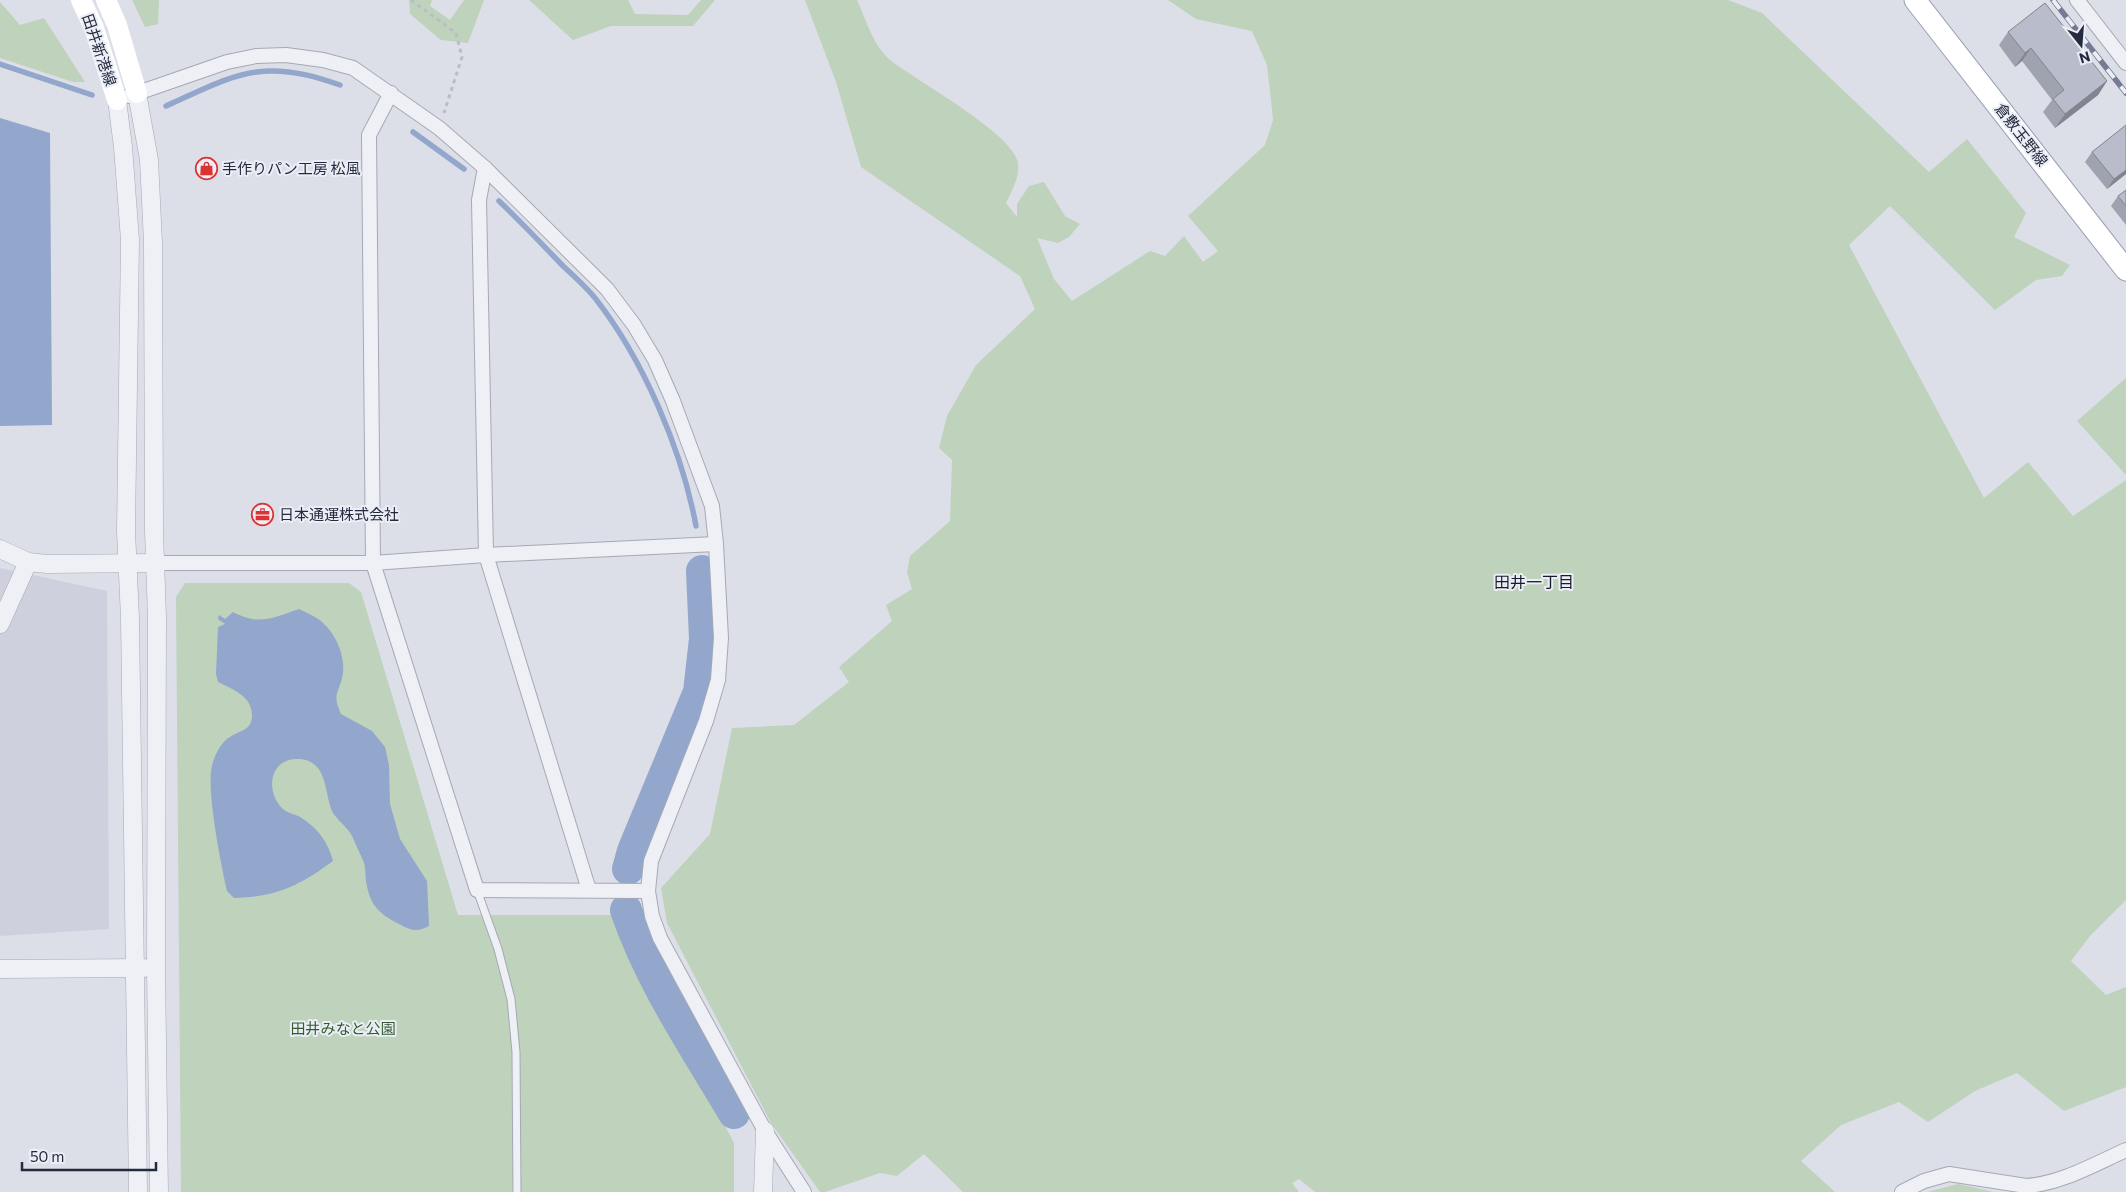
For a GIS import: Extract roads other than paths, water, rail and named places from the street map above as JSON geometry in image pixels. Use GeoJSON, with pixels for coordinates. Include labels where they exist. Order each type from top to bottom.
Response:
{"type":"FeatureCollection","features":[{"type":"Feature","properties":{"kind":"main road","name":"田井新港線"},"geometry":{"type":"LineString","coordinates":[[82,0],[94,28],[117,100]]}},
{"type":"Feature","properties":{"kind":"main road","name":"田井新港線"},"geometry":{"type":"LineString","coordinates":[[106,0],[117,25],[137,93]]}},
{"type":"Feature","properties":{"kind":"main road","name":"倉敷玉野線"},"geometry":{"type":"LineString","coordinates":[[1915,0],[2126,270]]}},
{"type":"Feature","properties":{"kind":"street"},"geometry":{"type":"LineString","coordinates":[[2077,0],[2126,63]]}},
{"type":"Feature","properties":{"kind":"street"},"geometry":{"type":"LineString","coordinates":[[138,1192],[130,618],[126,531],[130,240],[123,147],[117,100],[227,62],[256,56],[286,55],[323,60],[353,68],[439,128],[485,168],[607,289],[634,325],[655,360],[694,454],[712,506],[721,638],[718,680],[706,721],[651,861],[648,890],[652,916],[660,938],[764,1131],[804,1192]]}},
{"type":"Feature","properties":{"kind":"street"},"geometry":{"type":"LineString","coordinates":[[137,93],[149,160],[153,242],[157,617],[156,968],[159,1192]]}},
{"type":"Feature","properties":{"kind":"street"},"geometry":{"type":"LineString","coordinates":[[391,94],[369,135],[373,563],[477,890],[648,890]]}},
{"type":"Feature","properties":{"kind":"street"},"geometry":{"type":"LineString","coordinates":[[485,168],[479,200],[486,555],[589,890]]}},
{"type":"Feature","properties":{"kind":"street"},"geometry":{"type":"LineString","coordinates":[[0,549],[28,562],[47,564],[373,563],[486,555],[716,544]]}},
{"type":"Feature","properties":{"kind":"street"},"geometry":{"type":"LineString","coordinates":[[0,624],[28,562]]}},
{"type":"Feature","properties":{"kind":"street"},"geometry":{"type":"LineString","coordinates":[[0,969],[156,968]]}},
{"type":"Feature","properties":{"kind":"street"},"geometry":{"type":"LineString","coordinates":[[763,1192],[764,1131]]}},
{"type":"Feature","properties":{"kind":"street"},"geometry":{"type":"LineString","coordinates":[[1902,1192],[1924,1181],[1949,1174],[2026,1186],[2038,1185],[2052,1182],[2126,1150]]}},
{"type":"Feature","properties":{"kind":"lane"},"geometry":{"type":"LineString","coordinates":[[477,890],[498,949],[511,999],[516,1052],[517,1192]]}},
{"type":"Feature","properties":{"kind":"water"},"geometry":{"type":"Polygon","coordinates":[[[0,118],[50,133],[52,425],[0,426],[0,118]]]}},
{"type":"Feature","properties":{"kind":"water"},"geometry":{"type":"Polygon","coordinates":[[[299,609],[323,623],[332,633],[339,646],[343,660],[343,673],[336,697],[341,714],[372,731],[385,747],[389,765],[390,804],[400,839],[427,881],[429,926],[425,928],[412,930],[405,927],[381,913],[373,903],[368,890],[364,863],[352,837],[332,811],[320,770],[307,760],[288,760],[280,764],[273,778],[274,794],[277,802],[283,809],[300,817],[317,830],[325,841],[333,861],[298,883],[275,892],[234,898],[227,891],[213,809],[211,792],[212,766],[221,746],[227,739],[248,727],[252,715],[249,703],[245,698],[218,682],[216,674],[218,627],[225,624],[218,619],[219,615],[225,619],[233,612],[258,620],[299,609]]]}},
{"type":"Feature","properties":{"kind":"waterway"},"geometry":{"type":"LineString","coordinates":[[0,64],[92,95]]}},
{"type":"Feature","properties":{"kind":"waterway"},"geometry":{"type":"LineString","coordinates":[[166,106],[229,79],[255,72],[277,71],[296,73],[340,85]]}},
{"type":"Feature","properties":{"kind":"waterway"},"geometry":{"type":"LineString","coordinates":[[413,132],[464,169]]}},
{"type":"Feature","properties":{"kind":"waterway"},"geometry":{"type":"LineString","coordinates":[[499,201],[580,282],[613,322],[644,377],[671,437],[690,497],[696,526]]}},
{"type":"Feature","properties":{"kind":"waterway"},"geometry":{"type":"LineString","coordinates":[[628,869],[633,851],[699,692],[705,639],[702,571]]}},
{"type":"Feature","properties":{"kind":"waterway"},"geometry":{"type":"LineString","coordinates":[[626,910],[636,937],[661,989],[734,1113]]}},
{"type":"Feature","properties":{"kind":"railway"},"geometry":{"type":"LineString","coordinates":[[2053,0],[2126,93]]}},
{"type":"Feature","properties":{"kind":"place","name":"手作りパン工房 松風"},"geometry":{"type":"Point","coordinates":[206,169]}},
{"type":"Feature","properties":{"kind":"place","name":"日本通運株式会社"},"geometry":{"type":"Point","coordinates":[263,515]}},
{"type":"Feature","properties":{"kind":"district","name":"田井一丁目"},"geometry":{"type":"Point","coordinates":[1534,582]}},
{"type":"Feature","properties":{"kind":"park label","name":"田井みなと公園"},"geometry":{"type":"Point","coordinates":[343,1029]}}]}
